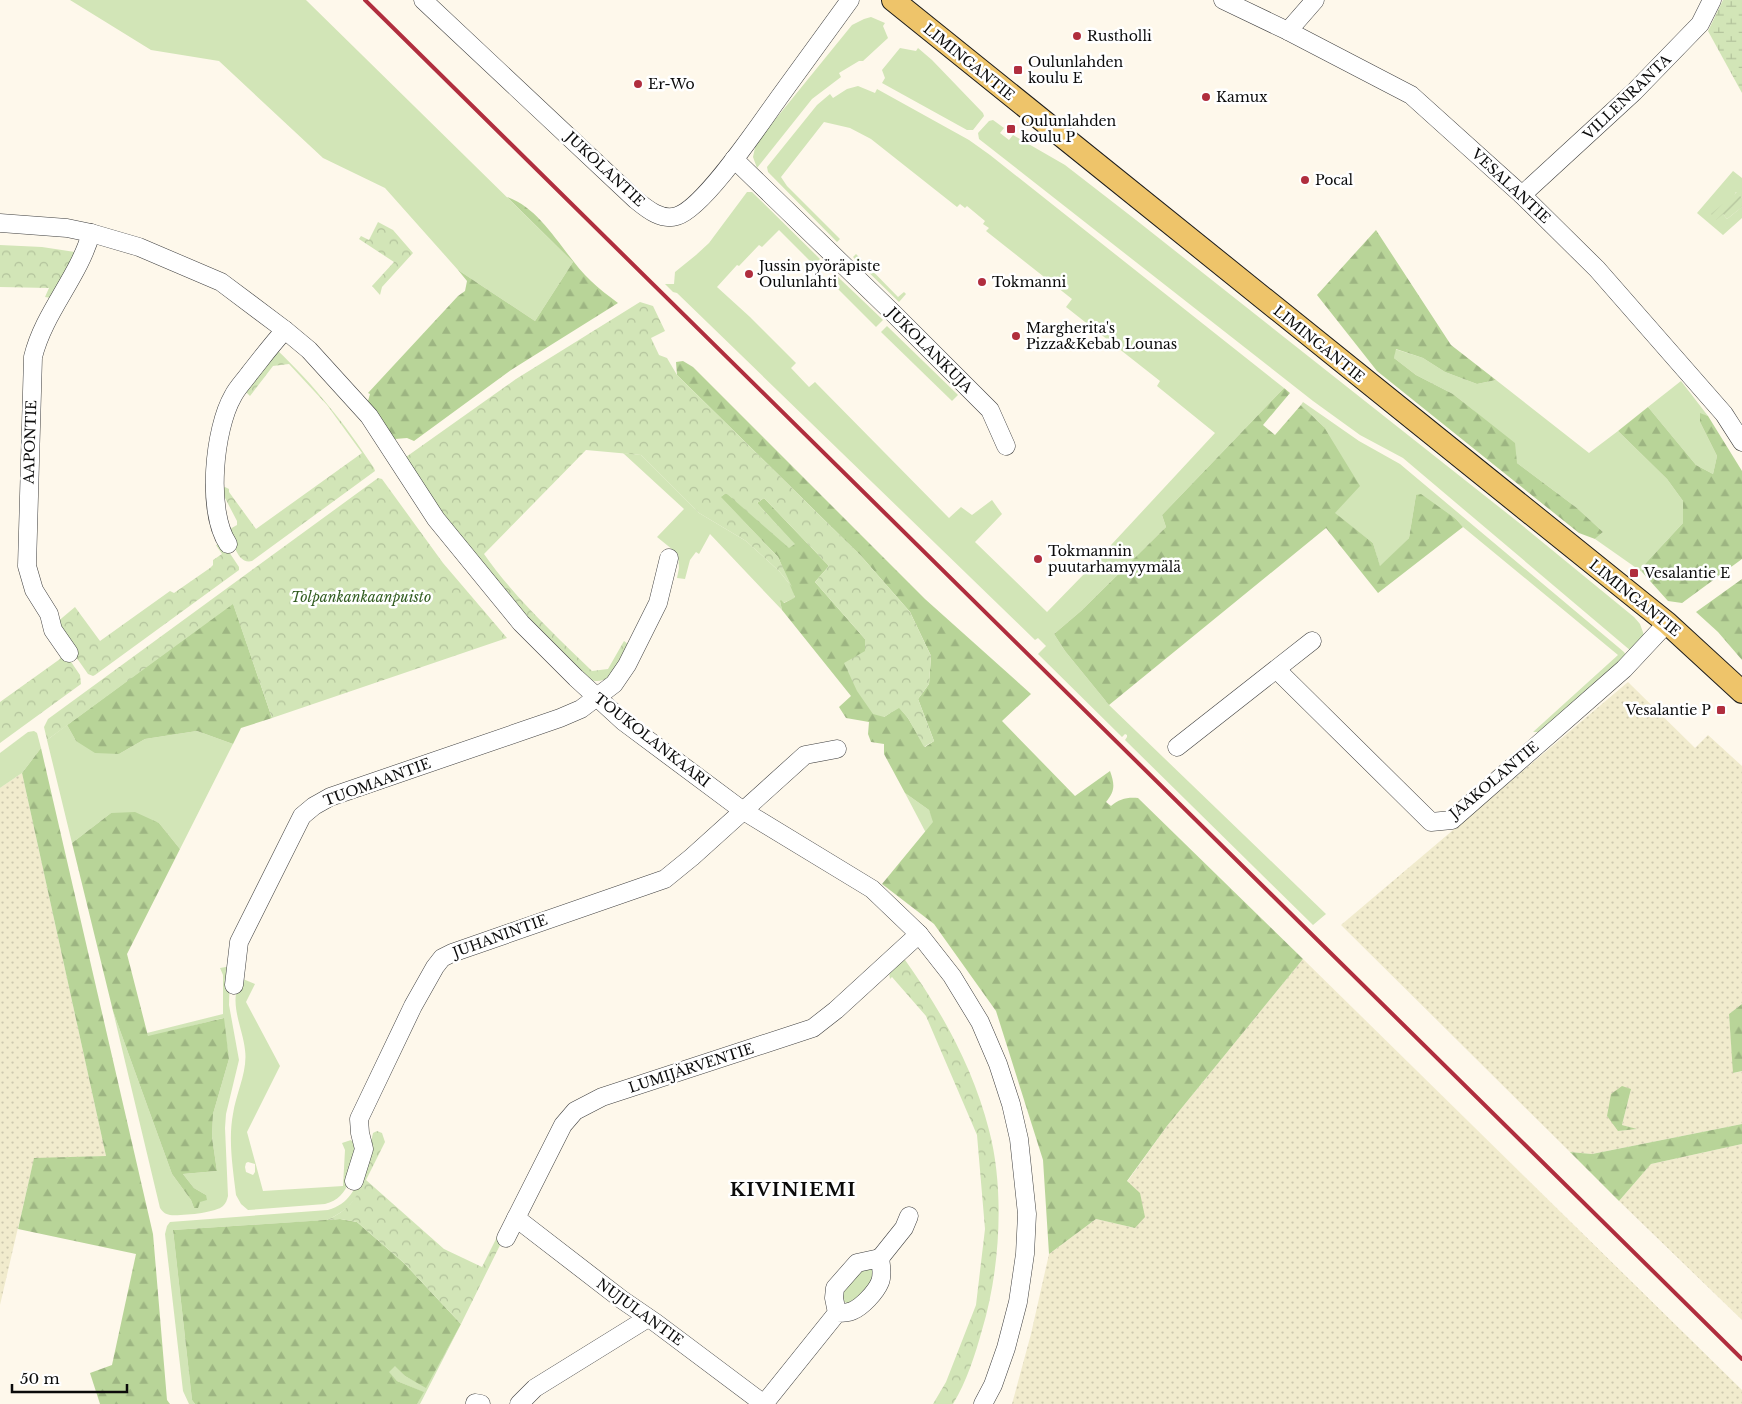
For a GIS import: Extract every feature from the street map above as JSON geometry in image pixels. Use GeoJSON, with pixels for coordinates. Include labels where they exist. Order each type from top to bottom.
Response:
{"type":"FeatureCollection","features":[{"type":"Feature","properties":{"kind":"main road","name":"LIMINGANTIE"},"geometry":{"type":"LineString","coordinates":[[893,0],[1667,623],[1742,692]]}},
{"type":"Feature","properties":{"kind":"street","name":"JUKOLANTIE"},"geometry":{"type":"LineString","coordinates":[[423,0],[636,200],[650,212],[663,217],[676,217],[686,212],[700,200],[734,158],[850,0]]}},
{"type":"Feature","properties":{"kind":"street","name":"VESALANTIE"},"geometry":{"type":"LineString","coordinates":[[1222,0],[1288,31],[1411,95],[1527,191],[1724,414],[1742,442]]}},
{"type":"Feature","properties":{"kind":"street"},"geometry":{"type":"LineString","coordinates":[[1288,31],[1315,0]]}},
{"type":"Feature","properties":{"kind":"street","name":"VILLENRANTA"},"geometry":{"type":"LineString","coordinates":[[1527,191],[1634,92],[1694,31],[1700,24],[1712,0]]}},
{"type":"Feature","properties":{"kind":"street","name":"JUKOLANKUJA"},"geometry":{"type":"LineString","coordinates":[[734,158],[990,410],[1006,446]]}},
{"type":"Feature","properties":{"kind":"street","name":"TOUKOLANKAARI"},"geometry":{"type":"LineString","coordinates":[[0,223],[67,228],[139,247],[220,282],[285,330],[309,350],[369,416],[436,519],[521,622],[597,697],[624,722],[742,810],[872,889],[919,934],[952,976],[980,1022],[998,1064],[1011,1104],[1018,1140],[1027,1214],[1025,1254],[1018,1302],[1003,1355],[983,1404]]}},
{"type":"Feature","properties":{"kind":"street","name":"AAPONTIE"},"geometry":{"type":"LineString","coordinates":[[69,653],[52,630],[49,614],[34,590],[27,566],[33,357],[40,335],[86,251],[91,233]]}},
{"type":"Feature","properties":{"kind":"street"},"geometry":{"type":"LineString","coordinates":[[228,544],[223,536],[217,510],[216,485],[219,437],[227,408],[234,394],[285,330]]}},
{"type":"Feature","properties":{"kind":"street","name":"TUOMAANTIE"},"geometry":{"type":"LineString","coordinates":[[234,985],[239,942],[299,820],[314,806],[330,797],[560,718],[581,709],[614,684],[627,665],[658,603],[670,558]]}},
{"type":"Feature","properties":{"kind":"street","name":"JAAKOLANTIE"},"geometry":{"type":"LineString","coordinates":[[1277,670],[1431,822],[1452,820],[1624,669],[1667,623]]}},
{"type":"Feature","properties":{"kind":"street"},"geometry":{"type":"LineString","coordinates":[[1177,747],[1312,641]]}},
{"type":"Feature","properties":{"kind":"street","name":"JUHANINTIE"},"geometry":{"type":"LineString","coordinates":[[354,1181],[364,1149],[359,1119],[413,1006],[442,958],[665,879],[805,755],[838,749]]}},
{"type":"Feature","properties":{"kind":"street","name":"LUMIJÄRVENTIE"},"geometry":{"type":"LineString","coordinates":[[506,1238],[563,1125],[575,1111],[602,1097],[813,1028],[836,1010],[919,934]]}},
{"type":"Feature","properties":{"kind":"street"},"geometry":{"type":"LineString","coordinates":[[837,1313],[834,1298],[835,1288],[857,1263],[880,1258],[904,1228],[908,1216]]}},
{"type":"Feature","properties":{"kind":"street","name":"NUJULANTIE"},"geometry":{"type":"LineString","coordinates":[[516,1218],[621,1300],[764,1404]]}},
{"type":"Feature","properties":{"kind":"street"},"geometry":{"type":"LineString","coordinates":[[764,1404],[837,1313],[858,1307],[880,1283],[882,1276],[880,1258]]}},
{"type":"Feature","properties":{"kind":"street"},"geometry":{"type":"LineString","coordinates":[[519,1404],[534,1388],[648,1318]]}},
{"type":"Feature","properties":{"kind":"shaded area"},"geometry":{"type":"Polygon","coordinates":[[[1628,682],[1695,748],[1708,735],[1742,766],[1742,1004],[1729,1014],[1734,1073],[1742,1071],[1742,1124],[1592,1154],[1570,1152],[1341,925],[1628,682]],[[1631,1089],[1618,1131],[1636,1129],[1622,1125],[1631,1089]]]}},
{"type":"Feature","properties":{"kind":"shaded area"},"geometry":{"type":"Polygon","coordinates":[[[22,773],[106,1156],[34,1159],[0,1305],[0,788],[22,773]]]}},
{"type":"Feature","properties":{"kind":"shaded area"},"geometry":{"type":"Polygon","coordinates":[[[1303,959],[1742,1390],[1742,1404],[1012,1404],[1031,1334],[1049,1254],[1096,1219],[1135,1228],[1127,1182],[1167,1126],[1303,959]]]}},
{"type":"Feature","properties":{"kind":"shaded area"},"geometry":{"type":"Polygon","coordinates":[[[1742,1144],[1742,1320],[1619,1201],[1651,1164],[1742,1144]]]}},
{"type":"Feature","properties":{"kind":"green space"},"geometry":{"type":"Polygon","coordinates":[[[70,0],[306,0],[573,262],[535,321],[458,270],[385,188],[323,158],[219,61],[151,50],[70,0]]]}},
{"type":"Feature","properties":{"kind":"green space"},"geometry":{"type":"Polygon","coordinates":[[[1723,0],[1742,0],[1742,93],[1708,31],[1723,0]]]}},
{"type":"Feature","properties":{"kind":"green space"},"geometry":{"type":"Polygon","coordinates":[[[871,17],[885,23],[883,26],[888,38],[863,61],[859,61],[839,73],[841,77],[812,99],[757,168],[753,157],[756,143],[852,25],[871,17]]]}},
{"type":"Feature","properties":{"kind":"green space"},"geometry":{"type":"Polygon","coordinates":[[[900,48],[916,51],[918,48],[983,113],[984,116],[973,130],[967,130],[882,83],[885,78],[882,70],[900,48]]]}},
{"type":"Feature","properties":{"kind":"green space"},"geometry":{"type":"Polygon","coordinates":[[[858,86],[875,93],[877,89],[969,140],[1284,388],[1162,515],[1166,527],[1081,611],[1054,634],[1065,651],[1109,705],[1326,914],[1313,925],[1125,740],[1127,735],[1125,734],[1122,737],[1038,654],[1046,646],[1038,638],[1035,640],[677,293],[673,292],[665,284],[674,284],[675,272],[709,243],[747,192],[752,192],[820,259],[814,265],[779,230],[762,247],[759,245],[739,266],[737,265],[717,287],[796,363],[791,368],[809,387],[815,382],[949,518],[961,507],[972,515],[992,500],[1002,514],[975,542],[1047,612],[1086,572],[1215,433],[1157,386],[1160,381],[1066,307],[1072,299],[986,231],[989,228],[983,224],[985,221],[967,206],[965,208],[960,204],[957,207],[871,139],[850,128],[824,122],[781,177],[787,186],[840,239],[837,242],[768,172],[767,167],[817,105],[830,94],[833,98],[847,89],[858,86]]]}},
{"type":"Feature","properties":{"kind":"green space"},"geometry":{"type":"Polygon","coordinates":[[[993,120],[1004,128],[1000,133],[1009,140],[1013,135],[1065,165],[1518,522],[1634,617],[1640,624],[1644,635],[1631,651],[1403,458],[1360,435],[1313,401],[979,139],[978,133],[989,121],[993,120]]]}},
{"type":"Feature","properties":{"kind":"green space"},"geometry":{"type":"Polygon","coordinates":[[[1733,171],[1742,178],[1742,198],[1736,192],[1723,214],[1727,219],[1742,207],[1742,218],[1723,235],[1697,213],[1733,171]]]}},
{"type":"Feature","properties":{"kind":"green space"},"geometry":{"type":"Polygon","coordinates":[[[1737,192],[1742,198],[1742,207],[1727,219],[1723,214],[1716,220],[1711,214],[1737,192]]]}},
{"type":"Feature","properties":{"kind":"green space"},"geometry":{"type":"Polygon","coordinates":[[[507,197],[520,203],[532,212],[581,271],[597,287],[618,303],[511,370],[414,441],[407,438],[395,439],[368,401],[370,394],[368,393],[458,296],[465,291],[467,281],[458,270],[535,321],[573,262],[507,197]]]}},
{"type":"Feature","properties":{"kind":"green space"},"geometry":{"type":"Polygon","coordinates":[[[378,222],[393,230],[413,253],[382,287],[380,295],[372,286],[394,262],[359,239],[361,236],[369,240],[378,222]]]}},
{"type":"Feature","properties":{"kind":"green space"},"geometry":{"type":"Polygon","coordinates":[[[1376,230],[1451,345],[1496,380],[1477,384],[1445,372],[1423,358],[1396,349],[1394,358],[1416,375],[1453,394],[1515,443],[1517,463],[1577,508],[1603,532],[1595,539],[1579,533],[1377,371],[1317,295],[1376,230]]]}},
{"type":"Feature","properties":{"kind":"green space"},"geometry":{"type":"Polygon","coordinates":[[[0,245],[42,247],[75,252],[73,263],[51,298],[45,297],[49,288],[0,287],[0,245]]]}},
{"type":"Feature","properties":{"kind":"green space"},"geometry":{"type":"Polygon","coordinates":[[[856,254],[898,297],[904,292],[906,294],[899,302],[853,257],[856,254]]]}},
{"type":"Feature","properties":{"kind":"green space"},"geometry":{"type":"Polygon","coordinates":[[[838,277],[883,320],[876,327],[834,285],[838,277]]]}},
{"type":"Feature","properties":{"kind":"green space"},"geometry":{"type":"Polygon","coordinates":[[[640,302],[653,306],[665,331],[651,338],[659,355],[667,358],[677,375],[861,556],[910,612],[931,656],[929,684],[918,699],[934,741],[924,747],[908,718],[899,708],[884,717],[873,714],[857,691],[844,663],[865,651],[865,639],[815,582],[829,566],[764,498],[757,503],[795,544],[789,548],[726,493],[721,497],[778,557],[792,587],[779,571],[746,541],[699,513],[641,455],[586,450],[484,554],[508,585],[592,671],[608,669],[624,641],[629,645],[614,672],[603,680],[596,681],[588,679],[527,617],[477,558],[404,462],[406,457],[516,379],[640,302]]]}},
{"type":"Feature","properties":{"kind":"green space"},"geometry":{"type":"Polygon","coordinates":[[[887,326],[958,395],[952,401],[881,332],[887,326]]]}},
{"type":"Feature","properties":{"kind":"green space"},"geometry":{"type":"Polygon","coordinates":[[[276,349],[329,406],[375,471],[252,561],[247,561],[239,556],[236,551],[230,529],[237,525],[237,521],[222,489],[225,487],[229,489],[229,492],[256,529],[362,453],[327,405],[289,364],[273,366],[250,396],[244,390],[276,349]]]}},
{"type":"Feature","properties":{"kind":"green space"},"geometry":{"type":"Polygon","coordinates":[[[1395,349],[1423,358],[1445,372],[1477,384],[1496,380],[1589,453],[1618,431],[1667,479],[1683,501],[1683,523],[1644,565],[1642,572],[1595,539],[1603,532],[1577,508],[1517,463],[1473,410],[1453,394],[1416,375],[1394,358],[1395,349]]]}},
{"type":"Feature","properties":{"kind":"green space"},"geometry":{"type":"Polygon","coordinates":[[[683,361],[693,367],[925,599],[1031,694],[1002,721],[1075,796],[1110,771],[1113,788],[1106,802],[1111,806],[1123,799],[1138,798],[1303,959],[1167,1126],[1127,1181],[1140,1193],[1145,1217],[1135,1228],[1096,1219],[1049,1254],[1043,1160],[996,1011],[934,924],[882,884],[933,822],[929,810],[905,793],[884,754],[884,744],[871,742],[868,734],[869,722],[846,718],[839,707],[851,696],[782,610],[781,600],[784,603],[795,597],[778,557],[720,497],[726,493],[794,544],[757,503],[764,498],[829,566],[815,582],[865,639],[865,651],[884,717],[899,707],[908,718],[925,747],[934,741],[918,699],[929,684],[931,656],[910,612],[861,556],[677,375],[676,362],[683,361]]]}},
{"type":"Feature","properties":{"kind":"green space"},"geometry":{"type":"Polygon","coordinates":[[[1681,381],[1708,416],[1700,414],[1700,422],[1717,456],[1713,474],[1696,465],[1648,407],[1681,381]]]}},
{"type":"Feature","properties":{"kind":"green space"},"geometry":{"type":"Polygon","coordinates":[[[1284,388],[1290,393],[1263,425],[1275,435],[1301,405],[1324,427],[1360,486],[1335,513],[1373,543],[1380,566],[1409,538],[1416,495],[1421,494],[1456,519],[1463,527],[1378,593],[1326,528],[1109,705],[1065,651],[1054,634],[1081,611],[1166,527],[1162,515],[1284,388]]]}},
{"type":"Feature","properties":{"kind":"green space"},"geometry":{"type":"Polygon","coordinates":[[[1303,402],[1359,441],[1400,464],[1624,652],[1627,657],[1542,732],[1533,732],[1618,655],[1463,527],[1456,519],[1416,495],[1409,538],[1380,567],[1373,543],[1334,513],[1324,427],[1301,405],[1303,402]]]}},
{"type":"Feature","properties":{"kind":"green space"},"geometry":{"type":"Polygon","coordinates":[[[1648,407],[1696,465],[1713,474],[1717,456],[1700,422],[1700,413],[1708,416],[1742,471],[1742,559],[1682,603],[1668,601],[1642,572],[1644,565],[1683,523],[1683,501],[1667,479],[1618,431],[1648,407]]]}},
{"type":"Feature","properties":{"kind":"green space"},"geometry":{"type":"Polygon","coordinates":[[[623,453],[641,455],[699,513],[746,541],[779,571],[792,587],[795,598],[783,603],[780,601],[782,610],[710,534],[699,554],[696,552],[690,560],[685,579],[677,578],[679,568],[678,554],[657,537],[684,509],[623,453]]]}},
{"type":"Feature","properties":{"kind":"green space","name":"Tolpankankaanpuisto"},"geometry":{"type":"Polygon","coordinates":[[[378,478],[382,479],[443,563],[507,638],[272,718],[233,604],[47,740],[44,727],[48,719],[378,478]]]}},
{"type":"Feature","properties":{"kind":"green space"},"geometry":{"type":"Polygon","coordinates":[[[223,543],[239,567],[239,570],[95,675],[88,674],[57,630],[56,623],[75,607],[100,641],[170,591],[174,593],[210,568],[213,565],[213,560],[222,554],[216,545],[223,543]]]}},
{"type":"Feature","properties":{"kind":"green space"},"geometry":{"type":"Polygon","coordinates":[[[1742,579],[1742,660],[1718,632],[1696,612],[1742,579]]]}},
{"type":"Feature","properties":{"kind":"green space"},"geometry":{"type":"Polygon","coordinates":[[[233,603],[272,718],[241,728],[233,744],[197,731],[145,739],[119,754],[95,753],[76,741],[67,725],[233,603]]]}},
{"type":"Feature","properties":{"kind":"green space"},"geometry":{"type":"Polygon","coordinates":[[[62,655],[67,656],[80,675],[81,684],[0,743],[0,702],[60,659],[62,655]]]}},
{"type":"Feature","properties":{"kind":"green space"},"geometry":{"type":"Polygon","coordinates":[[[67,725],[76,741],[119,754],[145,739],[197,731],[233,744],[180,849],[159,823],[111,813],[72,843],[47,740],[67,725]]]}},
{"type":"Feature","properties":{"kind":"green space"},"geometry":{"type":"Polygon","coordinates":[[[34,731],[37,733],[41,748],[22,773],[0,788],[0,753],[28,732],[34,731]]]}},
{"type":"Feature","properties":{"kind":"green space"},"geometry":{"type":"Polygon","coordinates":[[[41,748],[153,1234],[167,1400],[170,1404],[100,1404],[90,1373],[112,1365],[136,1254],[18,1229],[34,1158],[106,1156],[22,773],[41,748]]]}},
{"type":"Feature","properties":{"kind":"green space"},"geometry":{"type":"Polygon","coordinates":[[[905,793],[929,810],[934,822],[926,833],[905,793]]]}},
{"type":"Feature","properties":{"kind":"green space"},"geometry":{"type":"Polygon","coordinates":[[[135,812],[159,823],[180,849],[127,954],[148,1036],[224,1018],[229,1059],[213,1114],[212,1137],[217,1171],[183,1174],[194,1188],[206,1195],[207,1200],[200,1202],[198,1208],[194,1208],[191,1200],[172,1174],[113,1011],[72,843],[111,813],[135,812]]]}},
{"type":"Feature","properties":{"kind":"green space"},"geometry":{"type":"Polygon","coordinates":[[[903,957],[943,1018],[965,1062],[989,1130],[997,1178],[998,1230],[993,1282],[988,1307],[970,1368],[953,1404],[933,1404],[946,1382],[976,1305],[985,1229],[977,1135],[926,1016],[892,977],[890,979],[889,972],[903,957]]]}},
{"type":"Feature","properties":{"kind":"green space"},"geometry":{"type":"Polygon","coordinates":[[[226,967],[230,969],[229,1005],[239,1060],[226,1114],[228,1196],[223,1206],[213,1210],[170,1215],[164,1213],[160,1208],[113,1011],[172,1174],[191,1200],[194,1208],[206,1195],[194,1188],[183,1174],[217,1171],[212,1137],[213,1114],[229,1059],[223,1018],[148,1037],[147,1033],[223,1014],[223,975],[220,968],[226,967]]]}},
{"type":"Feature","properties":{"kind":"green space"},"geometry":{"type":"Polygon","coordinates":[[[243,979],[255,984],[246,1002],[280,1066],[247,1132],[263,1191],[343,1186],[345,1150],[342,1143],[351,1140],[357,1147],[352,1174],[345,1189],[334,1201],[325,1204],[248,1210],[241,1204],[236,1195],[231,1134],[234,1106],[245,1066],[244,1041],[236,1004],[238,987],[243,979]],[[246,1163],[246,1172],[253,1175],[255,1164],[246,1163]]]}},
{"type":"Feature","properties":{"kind":"green space"},"geometry":{"type":"Polygon","coordinates":[[[1742,1004],[1742,1071],[1733,1073],[1729,1014],[1742,1004]]]}},
{"type":"Feature","properties":{"kind":"green space"},"geometry":{"type":"Polygon","coordinates":[[[1622,1086],[1631,1089],[1622,1125],[1637,1129],[1618,1131],[1607,1116],[1611,1094],[1622,1086]]]}},
{"type":"Feature","properties":{"kind":"green space"},"geometry":{"type":"Polygon","coordinates":[[[1742,1124],[1742,1144],[1651,1164],[1619,1201],[1570,1152],[1592,1154],[1742,1124]]]}},
{"type":"Feature","properties":{"kind":"green space"},"geometry":{"type":"Polygon","coordinates":[[[377,1131],[382,1133],[385,1142],[366,1180],[444,1249],[482,1267],[503,1225],[507,1231],[461,1324],[404,1263],[357,1222],[340,1219],[327,1220],[340,1213],[357,1195],[362,1184],[373,1133],[377,1131]]]}},
{"type":"Feature","properties":{"kind":"green space"},"geometry":{"type":"Polygon","coordinates":[[[366,1170],[354,1201],[343,1211],[327,1220],[173,1230],[192,1400],[195,1404],[189,1404],[183,1391],[165,1234],[170,1222],[328,1210],[342,1204],[347,1199],[366,1170]]]}},
{"type":"Feature","properties":{"kind":"green space"},"geometry":{"type":"Polygon","coordinates":[[[340,1219],[357,1222],[404,1263],[461,1324],[426,1388],[405,1376],[395,1366],[389,1372],[397,1381],[424,1392],[417,1404],[195,1404],[192,1400],[173,1230],[340,1219]]]}},
{"type":"Feature","properties":{"kind":"green space"},"geometry":{"type":"Polygon","coordinates":[[[872,1267],[876,1274],[862,1296],[853,1303],[847,1303],[842,1300],[841,1289],[856,1269],[872,1267]]]}},
{"type":"Feature","properties":{"kind":"green space"},"geometry":{"type":"Polygon","coordinates":[[[461,1324],[420,1404],[417,1404],[423,1392],[397,1381],[388,1372],[395,1365],[405,1376],[426,1387],[461,1324]]]}},
{"type":"Feature","properties":{"kind":"railway"},"geometry":{"type":"LineString","coordinates":[[365,0],[1742,1359]]}},
{"type":"Feature","properties":{"kind":"place","name":"Rustholli"},"geometry":{"type":"Point","coordinates":[1077,36]}},
{"type":"Feature","properties":{"kind":"place","name":"Oulunlahden koulu E"},"geometry":{"type":"Point","coordinates":[1018,70]}},
{"type":"Feature","properties":{"kind":"place","name":"Er-Wo"},"geometry":{"type":"Point","coordinates":[638,84]}},
{"type":"Feature","properties":{"kind":"place","name":"Kamux"},"geometry":{"type":"Point","coordinates":[1206,97]}},
{"type":"Feature","properties":{"kind":"place","name":"Oulunlahden koulu P"},"geometry":{"type":"Point","coordinates":[1011,129]}},
{"type":"Feature","properties":{"kind":"place","name":"Pocal"},"geometry":{"type":"Point","coordinates":[1305,180]}},
{"type":"Feature","properties":{"kind":"place","name":"Jussin pyöräpiste Oulunlahti"},"geometry":{"type":"Point","coordinates":[749,274]}},
{"type":"Feature","properties":{"kind":"place","name":"Tokmanni"},"geometry":{"type":"Point","coordinates":[982,282]}},
{"type":"Feature","properties":{"kind":"place","name":"Margherita's Pizza&Kebab Lounas"},"geometry":{"type":"Point","coordinates":[1016,336]}},
{"type":"Feature","properties":{"kind":"place","name":"Tokmannin puutarhamyymälä"},"geometry":{"type":"Point","coordinates":[1038,559]}},
{"type":"Feature","properties":{"kind":"place","name":"Vesalantie E"},"geometry":{"type":"Point","coordinates":[1634,573]}},
{"type":"Feature","properties":{"kind":"place","name":"Vesalantie P"},"geometry":{"type":"Point","coordinates":[1721,710]}},
{"type":"Feature","properties":{"kind":"district","name":"KIVINIEMI"},"geometry":{"type":"Point","coordinates":[793,1189]}}]}
